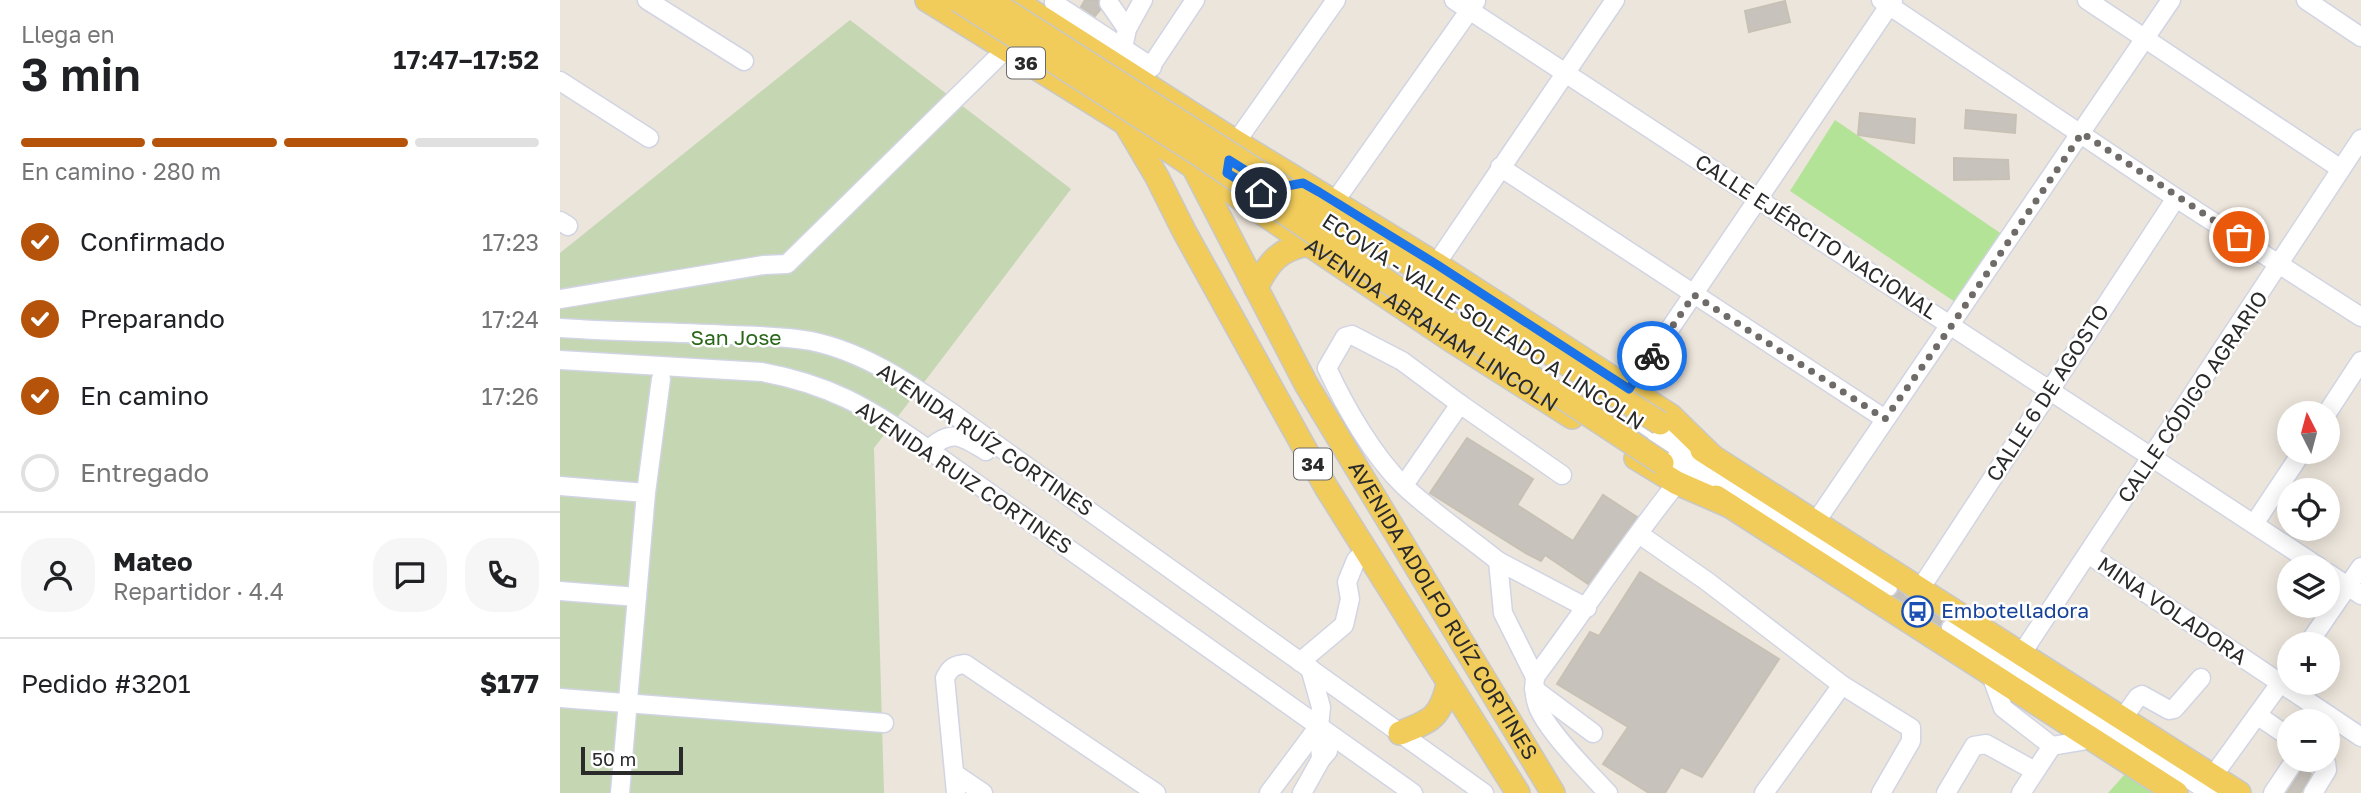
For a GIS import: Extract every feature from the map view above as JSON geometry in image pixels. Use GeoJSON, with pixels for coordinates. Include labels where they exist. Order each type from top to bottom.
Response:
{"type":"FeatureCollection","features":[{"type":"Feature","properties":{"kind":"main road","name":"AVENIDA ABRAHAM LINCOLN"},"geometry":{"type":"LineString","coordinates":[[927,0],[1126,125],[1181,133],[1229,166],[1303,183],[1335,201],[1671,416],[1713,457]]}},
{"type":"Feature","properties":{"kind":"main road","name":"AVENIDA ABRAHAM LINCOLN"},"geometry":{"type":"LineString","coordinates":[[958,0],[1207,160],[1662,463],[2176,793]]}},
{"type":"Feature","properties":{"kind":"main road","name":"36"},"geometry":{"type":"LineString","coordinates":[[989,0],[2022,653],[2123,718],[2212,785],[2239,793]]}},
{"type":"Feature","properties":{"kind":"main road","name":"AVENIDA ABRAHAM LINCOLN"},"geometry":{"type":"LineString","coordinates":[[1014,0],[1050,7],[1146,74],[1181,133],[1280,206],[1309,244],[1448,338],[1677,483],[1730,506]]}},
{"type":"Feature","properties":{"kind":"main road","name":"AVENIDA ADOLFO RUÍZ CORTINES"},"geometry":{"type":"LineString","coordinates":[[1126,125],[1326,487],[1518,793]]}},
{"type":"Feature","properties":{"kind":"main road"},"geometry":{"type":"LineString","coordinates":[[1181,133],[1184,231]]}},
{"type":"Feature","properties":{"kind":"main road","name":"AVENIDA ADOLFO RUÍZ CORTINES"},"geometry":{"type":"LineString","coordinates":[[1181,133],[1228,237],[1306,384],[1553,793]]}},
{"type":"Feature","properties":{"kind":"main road"},"geometry":{"type":"LineString","coordinates":[[1228,237],[1229,166]]}},
{"type":"Feature","properties":{"kind":"main road"},"geometry":{"type":"LineString","coordinates":[[1280,206],[1287,186],[1303,183]]}},
{"type":"Feature","properties":{"kind":"main road"},"geometry":{"type":"LineString","coordinates":[[1256,288],[1276,256],[1286,250],[1309,244]]}},
{"type":"Feature","properties":{"kind":"main road"},"geometry":{"type":"LineString","coordinates":[[1366,550],[1382,547],[1387,549],[1430,612],[1466,648]]}},
{"type":"Feature","properties":{"kind":"main road"},"geometry":{"type":"LineString","coordinates":[[1400,733],[1419,726],[1435,715],[1443,706],[1448,685]]}},
{"type":"Feature","properties":{"kind":"street"},"geometry":{"type":"LineString","coordinates":[[647,0],[744,61]]}},
{"type":"Feature","properties":{"kind":"street"},"geometry":{"type":"LineString","coordinates":[[937,0],[1181,133]]}},
{"type":"Feature","properties":{"kind":"street"},"geometry":{"type":"LineString","coordinates":[[965,0],[1181,133]]}},
{"type":"Feature","properties":{"kind":"street"},"geometry":{"type":"LineString","coordinates":[[1123,48],[1127,29],[1143,0]]}},
{"type":"Feature","properties":{"kind":"street"},"geometry":{"type":"LineString","coordinates":[[1050,7],[1123,48],[1146,74],[1195,0]]}},
{"type":"Feature","properties":{"kind":"street"},"geometry":{"type":"LineString","coordinates":[[1229,166],[1336,0]]}},
{"type":"Feature","properties":{"kind":"street","name":"CALLE EJÉRCITO NACIONAL"},"geometry":{"type":"LineString","coordinates":[[1454,0],[1473,5],[1565,74],[2301,555]]}},
{"type":"Feature","properties":{"kind":"street"},"geometry":{"type":"LineString","coordinates":[[1436,264],[1615,0]]}},
{"type":"Feature","properties":{"kind":"street"},"geometry":{"type":"LineString","coordinates":[[2087,0],[2341,169]]}},
{"type":"Feature","properties":{"kind":"street"},"geometry":{"type":"LineString","coordinates":[[1815,523],[2171,0]]}},
{"type":"Feature","properties":{"kind":"street"},"geometry":{"type":"LineString","coordinates":[[2306,0],[2361,37]]}},
{"type":"Feature","properties":{"kind":"street"},"geometry":{"type":"LineString","coordinates":[[1629,389],[1888,2],[2176,198],[2361,317]]}},
{"type":"Feature","properties":{"kind":"street"},"geometry":{"type":"LineString","coordinates":[[1109,3],[1127,29]]}},
{"type":"Feature","properties":{"kind":"street"},"geometry":{"type":"LineString","coordinates":[[1335,201],[1473,5]]}},
{"type":"Feature","properties":{"kind":"street"},"geometry":{"type":"LineString","coordinates":[[560,299],[764,265],[788,264],[1006,50]]}},
{"type":"Feature","properties":{"kind":"street"},"geometry":{"type":"LineString","coordinates":[[560,80],[649,138]]}},
{"type":"Feature","properties":{"kind":"street","name":"CALLE CÓDIGO AGRARIO"},"geometry":{"type":"LineString","coordinates":[[2022,653],[2361,139]]}},
{"type":"Feature","properties":{"kind":"street","name":"ECOVÍA - VALLE SOLEADO A LINCOLN"},"geometry":{"type":"LineString","coordinates":[[1229,166],[1280,206],[1665,438],[1886,591]]}},
{"type":"Feature","properties":{"kind":"street"},"geometry":{"type":"LineString","coordinates":[[1500,167],[1885,419]]}},
{"type":"Feature","properties":{"kind":"street","name":"CALLE 6 DE AGOSTO"},"geometry":{"type":"LineString","coordinates":[[1920,589],[2176,198]]}},
{"type":"Feature","properties":{"kind":"street","name":"AVENIDA RUÍZ CORTINES"},"geometry":{"type":"LineString","coordinates":[[560,328],[811,341],[875,364],[908,383],[1484,793]]}},
{"type":"Feature","properties":{"kind":"street"},"geometry":{"type":"LineString","coordinates":[[1562,475],[1402,360],[1352,335],[1345,337],[1327,366],[1341,397],[1380,459],[1404,485],[1498,561],[1587,608]]}},
{"type":"Feature","properties":{"kind":"street","name":"AVENIDA RUIZ CORTINES"},"geometry":{"type":"LineString","coordinates":[[560,360],[762,372],[829,389],[862,405],[928,450],[1318,726]]}},
{"type":"Feature","properties":{"kind":"street"},"geometry":{"type":"LineString","coordinates":[[2335,401],[2361,361]]}},
{"type":"Feature","properties":{"kind":"street"},"geometry":{"type":"LineString","coordinates":[[620,793],[646,493],[661,379]]}},
{"type":"Feature","properties":{"kind":"street"},"geometry":{"type":"LineString","coordinates":[[1404,485],[1460,404]]}},
{"type":"Feature","properties":{"kind":"street"},"geometry":{"type":"LineString","coordinates":[[928,450],[941,438],[955,436],[967,439],[1086,520],[1116,530]]}},
{"type":"Feature","properties":{"kind":"street"},"geometry":{"type":"LineString","coordinates":[[2254,524],[2294,464]]}},
{"type":"Feature","properties":{"kind":"street"},"geometry":{"type":"LineString","coordinates":[[1534,683],[1677,483]]}},
{"type":"Feature","properties":{"kind":"street"},"geometry":{"type":"LineString","coordinates":[[560,486],[646,493]]}},
{"type":"Feature","properties":{"kind":"street"},"geometry":{"type":"LineString","coordinates":[[1639,534],[1708,582],[1842,685],[1907,725],[1912,731],[1912,741],[1881,793]]}},
{"type":"Feature","properties":{"kind":"street"},"geometry":{"type":"LineString","coordinates":[[1321,759],[1319,697],[1305,665],[1344,625],[1350,599],[1347,582],[1356,560],[1366,550]]}},
{"type":"Feature","properties":{"kind":"street","name":"MINA VOLADORA"},"geometry":{"type":"LineString","coordinates":[[2088,554],[2277,674]]}},
{"type":"Feature","properties":{"kind":"street"},"geometry":{"type":"LineString","coordinates":[[1498,561],[1503,613],[1534,683],[1540,712],[1574,757],[1608,793]]}},
{"type":"Feature","properties":{"kind":"street"},"geometry":{"type":"LineString","coordinates":[[2319,632],[2355,591],[2361,567]]}},
{"type":"Feature","properties":{"kind":"street"},"geometry":{"type":"LineString","coordinates":[[2340,581],[2355,591]]}},
{"type":"Feature","properties":{"kind":"street"},"geometry":{"type":"LineString","coordinates":[[560,591],[637,597]]}},
{"type":"Feature","properties":{"kind":"street"},"geometry":{"type":"LineString","coordinates":[[2195,793],[1949,631],[2212,785],[2277,688]]}},
{"type":"Feature","properties":{"kind":"street"},"geometry":{"type":"LineString","coordinates":[[956,793],[945,678],[949,669],[965,664],[1156,793]]}},
{"type":"Feature","properties":{"kind":"street"},"geometry":{"type":"LineString","coordinates":[[1992,675],[2003,708],[2052,746]]}},
{"type":"Feature","properties":{"kind":"street"},"geometry":{"type":"LineString","coordinates":[[2123,718],[2142,695],[2169,710],[2174,709],[2201,678]]}},
{"type":"Feature","properties":{"kind":"street"},"geometry":{"type":"LineString","coordinates":[[1534,683],[1592,733]]}},
{"type":"Feature","properties":{"kind":"street"},"geometry":{"type":"LineString","coordinates":[[1764,793],[1842,685]]}},
{"type":"Feature","properties":{"kind":"street","name":"MINA VOLADORA"},"geometry":{"type":"LineString","coordinates":[[2306,695],[2361,737]]}},
{"type":"Feature","properties":{"kind":"street"},"geometry":{"type":"LineString","coordinates":[[560,698],[884,723]]}},
{"type":"Feature","properties":{"kind":"street"},"geometry":{"type":"LineString","coordinates":[[2257,715],[2277,729]]}},
{"type":"Feature","properties":{"kind":"street"},"geometry":{"type":"LineString","coordinates":[[1318,726],[1413,793]]}},
{"type":"Feature","properties":{"kind":"street"},"geometry":{"type":"LineString","coordinates":[[1269,793],[1318,726]]}},
{"type":"Feature","properties":{"kind":"street"},"geometry":{"type":"LineString","coordinates":[[2021,793],[2052,746],[2093,739]]}},
{"type":"Feature","properties":{"kind":"street"},"geometry":{"type":"LineString","coordinates":[[1303,793],[1321,759],[1342,741]]}},
{"type":"Feature","properties":{"kind":"street"},"geometry":{"type":"LineString","coordinates":[[1946,793],[1975,746],[1980,744],[1986,744],[2035,771]]}},
{"type":"Feature","properties":{"kind":"street"},"geometry":{"type":"LineString","coordinates":[[2273,793],[2287,772]]}},
{"type":"Feature","properties":{"kind":"street"},"geometry":{"type":"LineString","coordinates":[[2312,793],[2326,772]]}},
{"type":"Feature","properties":{"kind":"street"},"geometry":{"type":"LineString","coordinates":[[955,774],[983,793]]}},
{"type":"Feature","properties":{"kind":"green space","name":"San Jose"},"geometry":{"type":"Polygon","coordinates":[[[850,20],[1071,189],[874,448],[884,793],[560,793],[560,253],[850,20]]]}},
{"type":"Feature","properties":{"kind":"green space"},"geometry":{"type":"Polygon","coordinates":[[[1835,120],[2006,237],[1961,306],[1790,191],[1835,120]]]}},
{"type":"Feature","properties":{"kind":"green space"},"geometry":{"type":"Polygon","coordinates":[[[2126,773],[2153,793],[2108,793],[2126,773]]]}},
{"type":"Feature","properties":{"kind":"building"},"geometry":{"type":"Polygon","coordinates":[[[1085,0],[1098,0],[1100,10],[1095,16],[1081,7],[1085,0]]]}},
{"type":"Feature","properties":{"kind":"building"},"geometry":{"type":"Polygon","coordinates":[[[1785,1],[1790,22],[1749,32],[1745,11],[1785,1]]]}},
{"type":"Feature","properties":{"kind":"building"},"geometry":{"type":"Polygon","coordinates":[[[1966,110],[2016,115],[2015,133],[1965,128],[1966,110]]]}},
{"type":"Feature","properties":{"kind":"building"},"geometry":{"type":"Polygon","coordinates":[[[1860,113],[1915,119],[1914,143],[1858,135],[1860,113]]]}},
{"type":"Feature","properties":{"kind":"building"},"geometry":{"type":"Polygon","coordinates":[[[1954,158],[2008,160],[2009,179],[1954,180],[1954,158]]]}},
{"type":"Feature","properties":{"kind":"building"},"geometry":{"type":"Polygon","coordinates":[[[1467,438],[1533,479],[1517,505],[1573,541],[1603,495],[1637,517],[1588,584],[1545,555],[1541,561],[1527,554],[1430,493],[1467,438]]]}},
{"type":"Feature","properties":{"kind":"building"},"geometry":{"type":"Polygon","coordinates":[[[1640,572],[1779,659],[1702,777],[1681,767],[1665,793],[1649,793],[1603,764],[1628,727],[1557,684],[1590,632],[1599,636],[1640,572]]]}},
{"type":"Feature","properties":{"kind":"building"},"geometry":{"type":"Polygon","coordinates":[[[1898,592],[1943,620],[1940,625],[1895,596],[1898,592]]]}},
{"type":"Feature","properties":{"kind":"building"},"geometry":{"type":"Polygon","coordinates":[[[2300,772],[2311,774],[2300,793],[2287,793],[2300,772]]]}},
{"type":"Feature","properties":{"kind":"tunnel"},"geometry":{"type":"LineString","coordinates":[[1888,587],[1951,628]]}},
{"type":"Feature","properties":{"kind":"way so far"},"geometry":{"type":"LineString","coordinates":[[1652,356],[1694,295],[1885,419],[2082,133],[2176,198],[2239,237]]}},
{"type":"Feature","properties":{"kind":"place","name":"Embotelladora"},"geometry":{"type":"Point","coordinates":[1918,611]}},
{"type":"Feature","properties":{"kind":"route"},"geometry":{"type":"LineString","coordinates":[[1261,193],[1227,173],[1229,160],[1280,192],[1287,186],[1303,183],[1335,201],[1629,389],[1652,356]]}}]}
